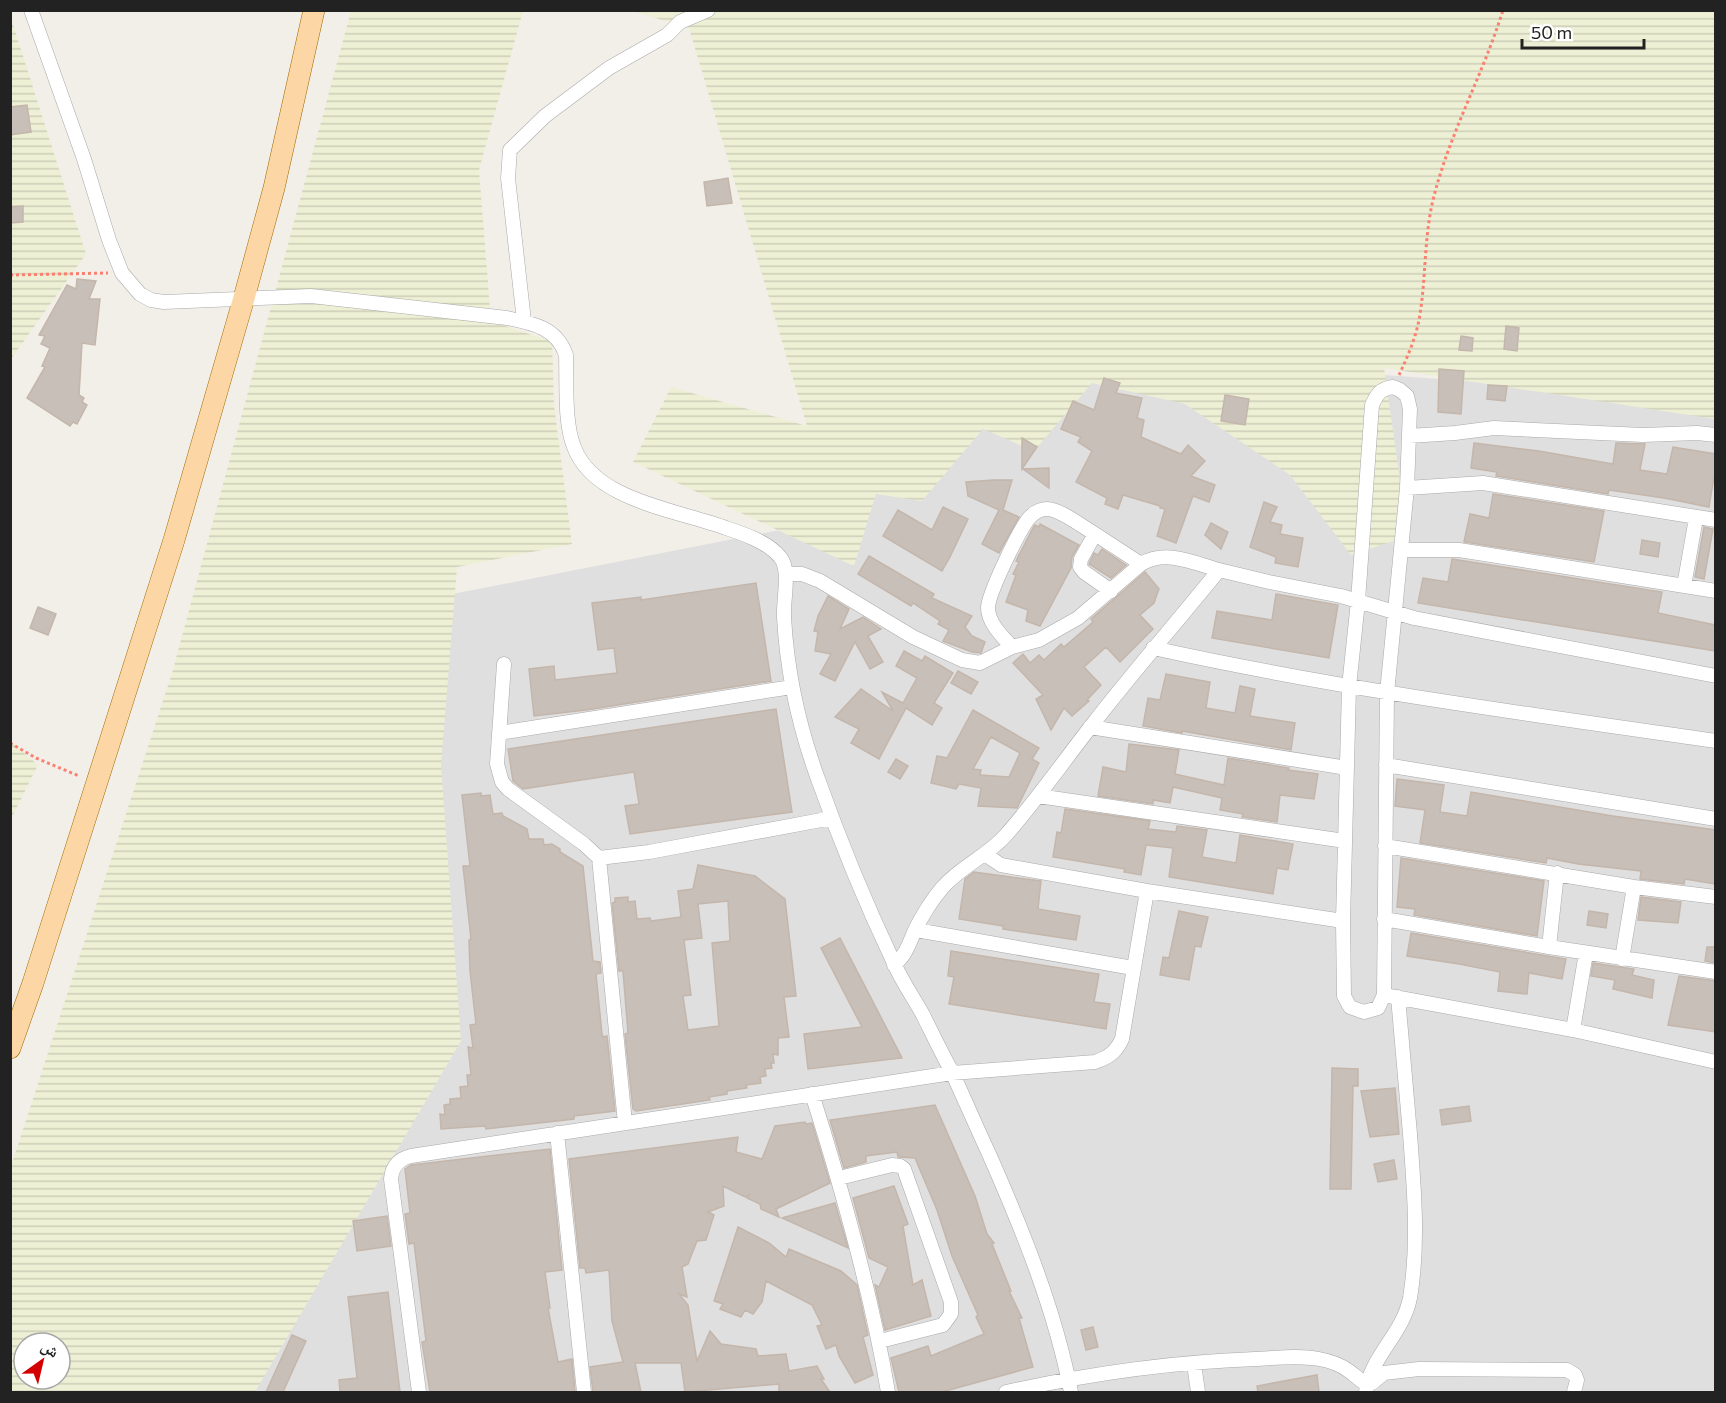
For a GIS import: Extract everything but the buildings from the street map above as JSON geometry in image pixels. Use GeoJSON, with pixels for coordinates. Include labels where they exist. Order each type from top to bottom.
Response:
{"type":"FeatureCollection","features":[{"type":"Feature","properties":{"kind":"main road"},"geometry":{"type":"LineString","coordinates":[[10,1048],[174,540],[274,188],[314,10]]}},
{"type":"Feature","properties":{"kind":"street"},"geometry":{"type":"LineString","coordinates":[[31,10],[84,159],[109,240],[122,273],[141,294],[151,300],[164,302],[323,297],[524,321],[545,328],[563,345],[566,356],[569,430],[580,460],[590,472],[615,491],[632,499],[728,528],[768,546],[784,562],[787,653],[792,687],[808,752],[855,877],[894,965],[952,1073],[1020,1224],[1058,1336],[1069,1385]]}},
{"type":"Feature","properties":{"kind":"street"},"geometry":{"type":"LineString","coordinates":[[524,321],[508,178],[510,150],[545,116],[609,68],[667,35],[680,22],[708,10]]}},
{"type":"Feature","properties":{"kind":"street"},"geometry":{"type":"LineString","coordinates":[[1367,1388],[1371,1369],[1405,1315],[1413,1271],[1414,1189],[1384,919],[1387,693],[1407,488],[1410,409],[1407,396],[1393,387],[1384,388],[1378,393],[1372,405],[1358,601],[1349,687],[1343,921],[1346,1001],[1356,1011],[1370,1011],[1378,1008],[1391,996]]}},
{"type":"Feature","properties":{"kind":"street"},"geometry":{"type":"LineString","coordinates":[[1409,436],[1494,428],[1643,435],[1697,433],[1716,435]]}},
{"type":"Feature","properties":{"kind":"street"},"geometry":{"type":"LineString","coordinates":[[1407,488],[1483,483],[1716,520]]}},
{"type":"Feature","properties":{"kind":"street"},"geometry":{"type":"LineString","coordinates":[[1012,647],[995,627],[988,613],[988,606],[993,590],[1032,514],[1048,509],[1056,510],[1142,564]]}},
{"type":"Feature","properties":{"kind":"street"},"geometry":{"type":"LineString","coordinates":[[1684,586],[1696,518]]}},
{"type":"Feature","properties":{"kind":"street"},"geometry":{"type":"LineString","coordinates":[[1095,534],[1081,559],[1080,567],[1111,591]]}},
{"type":"Feature","properties":{"kind":"street"},"geometry":{"type":"LineString","coordinates":[[1401,550],[1458,550],[1716,591]]}},
{"type":"Feature","properties":{"kind":"street"},"geometry":{"type":"LineString","coordinates":[[786,574],[802,574],[820,581],[913,637],[962,660],[980,663],[1012,647],[1038,640],[1078,618],[1142,564],[1151,558],[1161,556],[1269,582],[1341,596],[1414,618],[1716,676]]}},
{"type":"Feature","properties":{"kind":"street"},"geometry":{"type":"LineString","coordinates":[[894,965],[908,949],[916,930],[940,890],[956,873],[986,855],[1038,796],[1153,648],[1219,570]]}},
{"type":"Feature","properties":{"kind":"street"},"geometry":{"type":"LineString","coordinates":[[1153,648],[1349,687],[1716,741]]}},
{"type":"Feature","properties":{"kind":"street"},"geometry":{"type":"LineString","coordinates":[[504,664],[497,764],[502,782],[508,789],[584,844],[599,858],[626,1123]]}},
{"type":"Feature","properties":{"kind":"street"},"geometry":{"type":"LineString","coordinates":[[499,733],[792,687]]}},
{"type":"Feature","properties":{"kind":"street"},"geometry":{"type":"LineString","coordinates":[[1090,727],[1347,768]]}},
{"type":"Feature","properties":{"kind":"street"},"geometry":{"type":"LineString","coordinates":[[1386,765],[1716,819]]}},
{"type":"Feature","properties":{"kind":"street"},"geometry":{"type":"LineString","coordinates":[[1038,796],[1345,841]]}},
{"type":"Feature","properties":{"kind":"street"},"geometry":{"type":"LineString","coordinates":[[599,858],[649,852],[832,818]]}},
{"type":"Feature","properties":{"kind":"street"},"geometry":{"type":"LineString","coordinates":[[1385,846],[1716,897]]}},
{"type":"Feature","properties":{"kind":"street"},"geometry":{"type":"LineString","coordinates":[[986,855],[1001,864],[1147,891],[1343,921]]}},
{"type":"Feature","properties":{"kind":"street"},"geometry":{"type":"LineString","coordinates":[[1549,947],[1557,873]]}},
{"type":"Feature","properties":{"kind":"street"},"geometry":{"type":"LineString","coordinates":[[1622,959],[1634,886]]}},
{"type":"Feature","properties":{"kind":"street"},"geometry":{"type":"LineString","coordinates":[[419,1392],[391,1179],[394,1166],[405,1157],[952,1073],[1095,1062],[1107,1058],[1114,1053],[1122,1039],[1147,891]]}},
{"type":"Feature","properties":{"kind":"street"},"geometry":{"type":"LineString","coordinates":[[1384,919],[1622,959],[1716,972]]}},
{"type":"Feature","properties":{"kind":"street"},"geometry":{"type":"LineString","coordinates":[[916,930],[1133,968]]}},
{"type":"Feature","properties":{"kind":"street"},"geometry":{"type":"LineString","coordinates":[[1573,1030],[1586,953]]}},
{"type":"Feature","properties":{"kind":"street"},"geometry":{"type":"LineString","coordinates":[[1391,996],[1573,1030],[1716,1062]]}},
{"type":"Feature","properties":{"kind":"street"},"geometry":{"type":"LineString","coordinates":[[812,1094],[839,1178],[880,1341],[888,1392]]}},
{"type":"Feature","properties":{"kind":"street"},"geometry":{"type":"LineString","coordinates":[[557,1133],[584,1392]]}},
{"type":"Feature","properties":{"kind":"street"},"geometry":{"type":"LineString","coordinates":[[839,1178],[892,1165],[904,1169],[951,1302],[951,1314],[943,1325],[880,1341]]}},
{"type":"Feature","properties":{"kind":"street"},"geometry":{"type":"LineString","coordinates":[[1006,1392],[1069,1385],[1226,1360],[1316,1358],[1340,1365],[1367,1388]]}},
{"type":"Feature","properties":{"kind":"street"},"geometry":{"type":"LineString","coordinates":[[1194,1364],[1198,1392]]}},
{"type":"Feature","properties":{"kind":"street"},"geometry":{"type":"LineString","coordinates":[[1367,1388],[1384,1373],[1419,1369],[1567,1370],[1575,1375],[1574,1392]]}},
{"type":"Feature","properties":{"kind":"path"},"geometry":{"type":"LineString","coordinates":[[1393,387],[1412,345],[1420,315],[1423,266],[1432,202],[1449,145],[1495,36],[1503,10]]}},
{"type":"Feature","properties":{"kind":"path"},"geometry":{"type":"LineString","coordinates":[[10,276],[122,273]]}},
{"type":"Feature","properties":{"kind":"path"},"geometry":{"type":"LineString","coordinates":[[10,743],[67,772],[96,782]]}},
{"type":"Feature","properties":{"kind":"shaded area"},"geometry":{"type":"Polygon","coordinates":[[[1079,353],[1715,399],[1715,1392],[247,1392],[437,597],[826,521],[1079,353]]]}},
{"type":"Feature","properties":{"kind":"green space"},"geometry":{"type":"Polygon","coordinates":[[[351,11],[523,11],[479,170],[491,321],[552,342],[554,405],[572,544],[457,567],[441,765],[461,1041],[255,1392],[11,1392],[11,1166],[172,673],[351,11]]]}},
{"type":"Feature","properties":{"kind":"green space"},"geometry":{"type":"Polygon","coordinates":[[[632,11],[1715,11],[1715,419],[1384,368],[1408,536],[1351,555],[1290,475],[1185,404],[1092,383],[1034,451],[983,429],[922,501],[876,494],[854,566],[633,462],[671,387],[807,426],[689,28],[632,11]]]}},
{"type":"Feature","properties":{"kind":"green space"},"geometry":{"type":"Polygon","coordinates":[[[10,15],[86,254],[11,359],[10,359],[10,15]]]}},
{"type":"Feature","properties":{"kind":"green space"},"geometry":{"type":"Polygon","coordinates":[[[11,742],[38,765],[11,819],[11,742]]]}}]}
